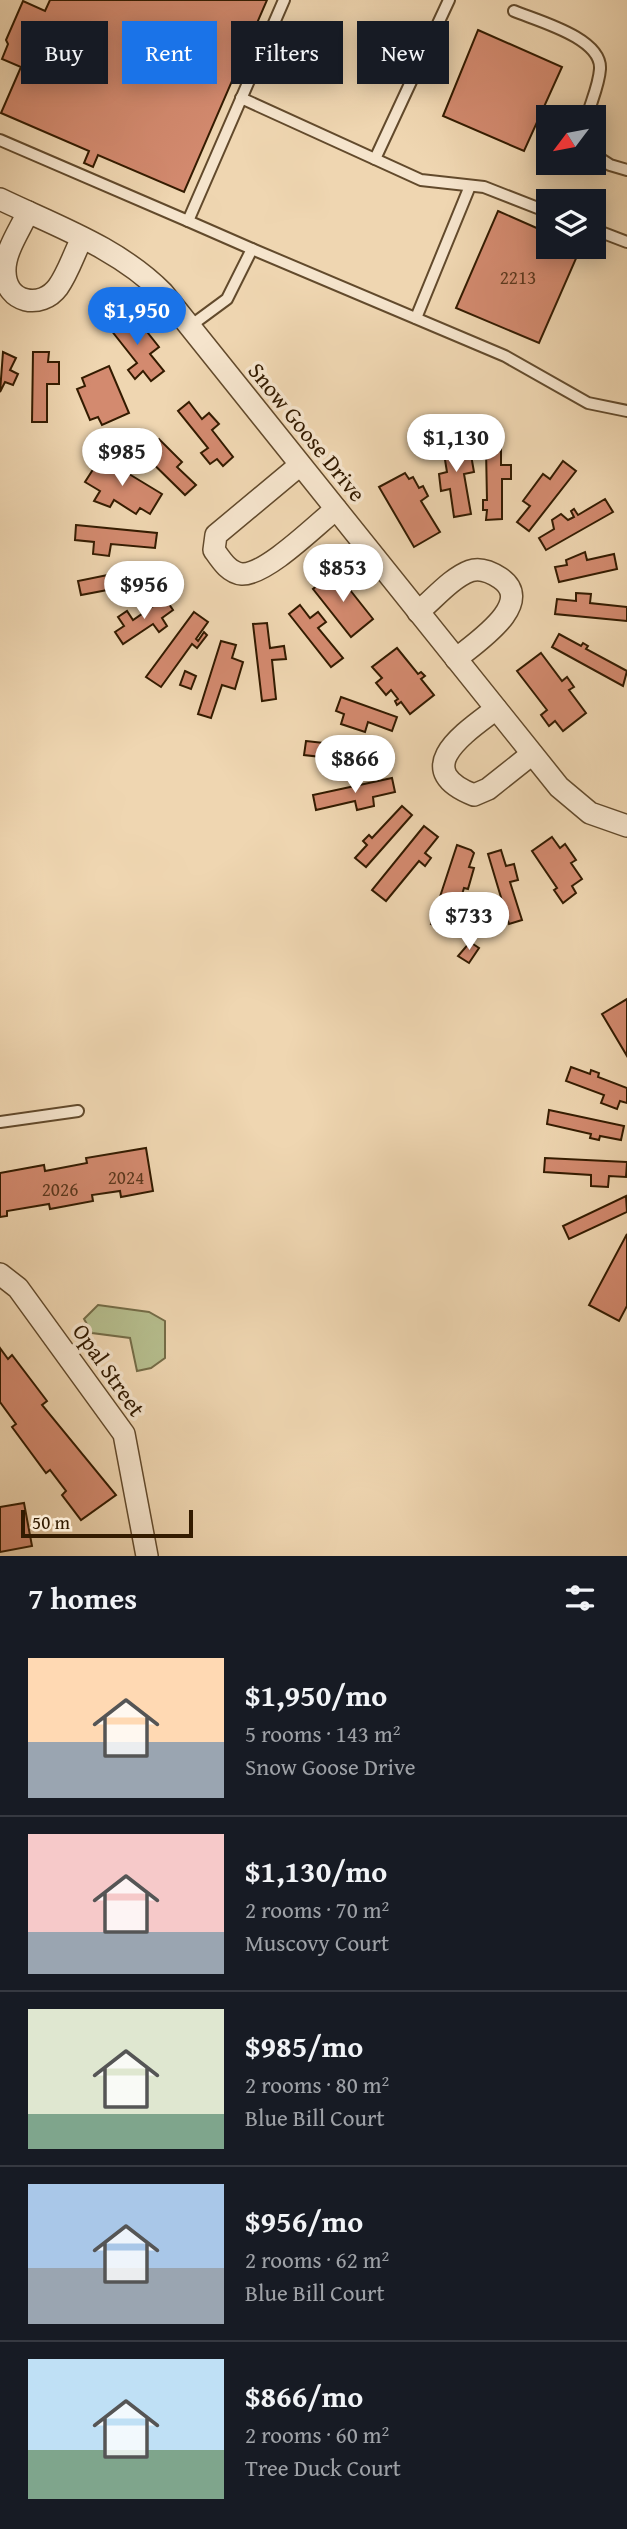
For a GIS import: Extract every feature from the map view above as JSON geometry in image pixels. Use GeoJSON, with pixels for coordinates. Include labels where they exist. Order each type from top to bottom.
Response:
{"type":"FeatureCollection","features":[{"type":"Feature","properties":{"kind":"street","name":"Snow Goose Drive"},"geometry":{"type":"LineString","coordinates":[[0,198],[141,271],[559,787],[590,813],[627,826]]}},
{"type":"Feature","properties":{"kind":"street"},"geometry":{"type":"LineString","coordinates":[[28,212],[7,256],[5,273],[12,293],[26,302],[43,300],[58,288],[82,239]]}},
{"type":"Feature","properties":{"kind":"street"},"geometry":{"type":"LineString","coordinates":[[300,465],[216,535],[214,550],[224,565],[240,574],[257,572],[336,509]]}},
{"type":"Feature","properties":{"kind":"street"},"geometry":{"type":"LineString","coordinates":[[418,612],[470,571],[489,570],[506,582],[512,599],[507,615],[456,659]]}},
{"type":"Feature","properties":{"kind":"street"},"geometry":{"type":"LineString","coordinates":[[496,709],[447,750],[443,764],[448,777],[460,789],[474,795],[488,789],[532,754]]}},
{"type":"Feature","properties":{"kind":"street","name":"Opal Street"},"geometry":{"type":"LineString","coordinates":[[0,1275],[18,1288],[124,1434],[147,1556]]}},
{"type":"Feature","properties":{"kind":"lane"},"geometry":{"type":"LineString","coordinates":[[188,221],[284,0]]}},
{"type":"Feature","properties":{"kind":"lane"},"geometry":{"type":"LineString","coordinates":[[375,159],[449,0]]}},
{"type":"Feature","properties":{"kind":"lane"},"geometry":{"type":"LineString","coordinates":[[514,11],[585,41],[598,54],[600,69],[590,105]]}},
{"type":"Feature","properties":{"kind":"lane"},"geometry":{"type":"LineString","coordinates":[[241,99],[421,180],[484,187],[536,207]]}},
{"type":"Feature","properties":{"kind":"lane"},"geometry":{"type":"LineString","coordinates":[[0,140],[505,356],[588,403],[627,411]]}},
{"type":"Feature","properties":{"kind":"lane"},"geometry":{"type":"LineString","coordinates":[[606,162],[627,170]]}},
{"type":"Feature","properties":{"kind":"lane"},"geometry":{"type":"LineString","coordinates":[[416,318],[470,186]]}},
{"type":"Feature","properties":{"kind":"lane"},"geometry":{"type":"LineString","coordinates":[[606,234],[627,242]]}},
{"type":"Feature","properties":{"kind":"lane"},"geometry":{"type":"LineString","coordinates":[[189,327],[227,299],[252,250]]}},
{"type":"Feature","properties":{"kind":"lane"},"geometry":{"type":"LineString","coordinates":[[0,1122],[78,1111]]}},
{"type":"Feature","properties":{"kind":"green space"},"geometry":{"type":"Polygon","coordinates":[[[98,1305],[149,1312],[165,1321],[165,1358],[151,1368],[137,1371],[130,1338],[92,1333],[84,1319],[98,1305]]]}},
{"type":"Feature","properties":{"kind":"building"},"geometry":{"type":"Polygon","coordinates":[[[50,0],[267,0],[258,21],[231,21],[231,83],[184,192],[98,155],[93,167],[84,163],[89,151],[1,113],[21,67],[2,59],[8,44],[6,40],[23,1],[45,11],[50,0]]]}},
{"type":"Feature","properties":{"kind":"building"},"geometry":{"type":"Polygon","coordinates":[[[478,30],[562,67],[545,105],[536,105],[536,124],[524,151],[443,116],[478,30]]]}},
{"type":"Feature","properties":{"kind":"building"},"geometry":{"type":"Polygon","coordinates":[[[498,211],[536,228],[536,259],[576,259],[539,343],[456,308],[498,211]]]}},
{"type":"Feature","properties":{"kind":"building"},"geometry":{"type":"Polygon","coordinates":[[[120,315],[127,325],[136,318],[159,347],[150,354],[164,371],[151,381],[143,371],[135,379],[128,370],[137,363],[107,325],[120,315]]]}},
{"type":"Feature","properties":{"kind":"building"},"geometry":{"type":"Polygon","coordinates":[[[3,352],[16,358],[10,370],[18,374],[13,385],[5,382],[0,392],[3,352]]]}},
{"type":"Feature","properties":{"kind":"building"},"geometry":{"type":"Polygon","coordinates":[[[33,352],[49,352],[48,362],[59,362],[59,384],[47,384],[47,422],[32,422],[33,352]]]}},
{"type":"Feature","properties":{"kind":"building"},"geometry":{"type":"Polygon","coordinates":[[[109,366],[129,413],[102,425],[98,417],[90,420],[77,389],[85,386],[82,378],[109,366]]]}},
{"type":"Feature","properties":{"kind":"building"},"geometry":{"type":"Polygon","coordinates":[[[189,402],[202,419],[209,413],[219,424],[212,430],[233,457],[223,466],[217,459],[210,464],[201,453],[208,448],[178,411],[189,402]]]}},
{"type":"Feature","properties":{"kind":"building"},"geometry":{"type":"Polygon","coordinates":[[[141,430],[154,443],[159,439],[182,462],[177,467],[196,485],[185,495],[130,441],[141,430]]]}},
{"type":"Feature","properties":{"kind":"building"},"geometry":{"type":"Polygon","coordinates":[[[458,433],[462,457],[471,455],[474,472],[464,474],[471,514],[454,517],[450,489],[441,491],[439,474],[447,472],[441,435],[458,433]]]}},
{"type":"Feature","properties":{"kind":"building"},"geometry":{"type":"Polygon","coordinates":[[[436,441],[439,454],[426,456],[424,443],[436,441]]]}},
{"type":"Feature","properties":{"kind":"building"},"geometry":{"type":"Polygon","coordinates":[[[486,449],[501,449],[501,465],[511,465],[511,479],[502,479],[502,519],[486,520],[487,510],[483,510],[483,500],[487,500],[486,449]]]}},
{"type":"Feature","properties":{"kind":"building"},"geometry":{"type":"Polygon","coordinates":[[[101,457],[162,494],[150,514],[140,508],[136,514],[114,500],[110,507],[94,501],[100,491],[85,482],[101,457]]]}},
{"type":"Feature","properties":{"kind":"building"},"geometry":{"type":"Polygon","coordinates":[[[563,461],[576,471],[529,531],[517,522],[530,506],[523,501],[543,474],[550,479],[563,461]]]}},
{"type":"Feature","properties":{"kind":"building"},"geometry":{"type":"Polygon","coordinates":[[[405,473],[409,479],[413,477],[419,488],[423,486],[428,496],[421,501],[440,532],[414,547],[379,487],[405,473]]]}},
{"type":"Feature","properties":{"kind":"building"},"geometry":{"type":"Polygon","coordinates":[[[605,499],[613,512],[546,550],[539,538],[554,529],[552,520],[561,514],[568,520],[574,517],[571,511],[574,509],[578,515],[605,499]]]}},
{"type":"Feature","properties":{"kind":"building"},"geometry":{"type":"Polygon","coordinates":[[[76,525],[157,533],[155,548],[111,544],[109,556],[93,554],[94,542],[75,540],[76,525]]]}},
{"type":"Feature","properties":{"kind":"building"},"geometry":{"type":"Polygon","coordinates":[[[585,552],[587,560],[614,554],[617,569],[559,582],[555,567],[567,565],[566,560],[585,552]]]}},
{"type":"Feature","properties":{"kind":"building"},"geometry":{"type":"Polygon","coordinates":[[[157,565],[160,580],[81,595],[78,581],[157,565]]]}},
{"type":"Feature","properties":{"kind":"building"},"geometry":{"type":"Polygon","coordinates":[[[335,571],[373,619],[351,637],[313,589],[335,571]]]}},
{"type":"Feature","properties":{"kind":"building"},"geometry":{"type":"Polygon","coordinates":[[[576,593],[591,594],[590,603],[627,607],[627,621],[555,614],[557,599],[576,601],[576,593]]]}},
{"type":"Feature","properties":{"kind":"building"},"geometry":{"type":"Polygon","coordinates":[[[165,598],[173,610],[162,618],[167,626],[159,632],[153,624],[123,644],[115,632],[124,626],[118,617],[127,611],[133,620],[165,598]]]}},
{"type":"Feature","properties":{"kind":"building"},"geometry":{"type":"Polygon","coordinates":[[[300,605],[310,618],[318,612],[326,622],[318,628],[343,658],[331,667],[289,614],[300,605]]]}},
{"type":"Feature","properties":{"kind":"building"},"geometry":{"type":"Polygon","coordinates":[[[194,612],[208,622],[196,639],[198,641],[204,632],[207,635],[197,648],[192,644],[161,687],[146,677],[194,612]]]}},
{"type":"Feature","properties":{"kind":"building"},"geometry":{"type":"Polygon","coordinates":[[[267,623],[270,648],[284,646],[286,659],[272,660],[276,699],[262,701],[253,624],[267,623]]]}},
{"type":"Feature","properties":{"kind":"building"},"geometry":{"type":"Polygon","coordinates":[[[559,634],[581,646],[583,643],[588,646],[586,649],[627,671],[623,686],[552,647],[559,634]]]}},
{"type":"Feature","properties":{"kind":"building"},"geometry":{"type":"Polygon","coordinates":[[[221,641],[236,645],[232,658],[243,662],[235,689],[222,685],[211,718],[198,714],[221,641]]]}},
{"type":"Feature","properties":{"kind":"building"},"geometry":{"type":"Polygon","coordinates":[[[397,648],[418,674],[421,672],[425,676],[421,679],[434,695],[410,714],[401,702],[397,705],[395,701],[398,699],[391,690],[386,695],[376,683],[382,678],[372,667],[397,648]]]}},
{"type":"Feature","properties":{"kind":"building"},"geometry":{"type":"Polygon","coordinates":[[[541,653],[562,681],[567,677],[574,687],[569,690],[586,713],[563,731],[555,721],[549,726],[541,715],[547,710],[517,671],[541,653]]]}},
{"type":"Feature","properties":{"kind":"building"},"geometry":{"type":"Polygon","coordinates":[[[185,671],[196,676],[191,689],[180,685],[185,671]]]}},
{"type":"Feature","properties":{"kind":"building"},"geometry":{"type":"Polygon","coordinates":[[[341,697],[397,717],[392,731],[368,722],[365,732],[341,724],[344,714],[336,711],[341,697]]]}},
{"type":"Feature","properties":{"kind":"building"},"geometry":{"type":"Polygon","coordinates":[[[306,741],[386,750],[384,765],[358,761],[357,769],[347,768],[348,760],[304,755],[306,741]]]}},
{"type":"Feature","properties":{"kind":"building"},"geometry":{"type":"Polygon","coordinates":[[[392,778],[395,792],[373,797],[374,806],[357,810],[355,801],[316,810],[313,795],[392,778]]]}},
{"type":"Feature","properties":{"kind":"building"},"geometry":{"type":"Polygon","coordinates":[[[402,806],[412,815],[366,867],[355,858],[367,845],[363,841],[369,835],[372,838],[402,806]]]}},
{"type":"Feature","properties":{"kind":"building"},"geometry":{"type":"Polygon","coordinates":[[[424,826],[438,837],[425,853],[431,858],[425,866],[419,861],[386,901],[372,890],[424,826]]]}},
{"type":"Feature","properties":{"kind":"building"},"geometry":{"type":"Polygon","coordinates":[[[552,837],[560,848],[565,844],[576,860],[571,863],[582,879],[572,886],[576,893],[563,903],[554,890],[557,888],[532,851],[552,837]]]}},
{"type":"Feature","properties":{"kind":"building"},"geometry":{"type":"Polygon","coordinates":[[[457,845],[474,853],[469,867],[474,868],[468,889],[464,888],[451,930],[431,924],[457,845]]]}},
{"type":"Feature","properties":{"kind":"building"},"geometry":{"type":"Polygon","coordinates":[[[501,850],[506,866],[514,864],[518,880],[510,882],[522,920],[509,924],[488,854],[501,850]]]}},
{"type":"Feature","properties":{"kind":"building"},"geometry":{"type":"Polygon","coordinates":[[[470,942],[479,948],[469,963],[458,956],[470,942]]]}},
{"type":"Feature","properties":{"kind":"building"},"geometry":{"type":"Polygon","coordinates":[[[627,999],[627,1056],[602,1014],[627,999]]]}},
{"type":"Feature","properties":{"kind":"building"},"geometry":{"type":"Polygon","coordinates":[[[571,1067],[590,1074],[591,1070],[599,1073],[598,1077],[627,1088],[627,1103],[620,1101],[617,1109],[601,1103],[604,1095],[566,1081],[571,1067]]]}},
{"type":"Feature","properties":{"kind":"building"},"geometry":{"type":"Polygon","coordinates":[[[549,1110],[624,1126],[621,1140],[600,1136],[599,1140],[590,1138],[591,1134],[547,1124],[549,1110]]]}},
{"type":"Feature","properties":{"kind":"building"},"geometry":{"type":"Polygon","coordinates":[[[146,1148],[153,1191],[121,1197],[120,1191],[92,1195],[93,1201],[50,1209],[49,1204],[7,1211],[7,1216],[0,1217],[0,1173],[44,1165],[45,1171],[87,1163],[86,1158],[146,1148]]]}},
{"type":"Feature","properties":{"kind":"building"},"geometry":{"type":"Polygon","coordinates":[[[545,1158],[627,1162],[626,1177],[609,1176],[608,1187],[591,1186],[591,1175],[544,1172],[545,1158]]]}},
{"type":"Feature","properties":{"kind":"building"},"geometry":{"type":"Polygon","coordinates":[[[626,1196],[627,1212],[569,1239],[563,1226],[626,1196]]]}},
{"type":"Feature","properties":{"kind":"building"},"geometry":{"type":"Polygon","coordinates":[[[627,1234],[627,1306],[619,1321],[589,1305],[627,1234]]]}},
{"type":"Feature","properties":{"kind":"building"},"geometry":{"type":"Polygon","coordinates":[[[0,1348],[8,1359],[12,1355],[47,1401],[42,1405],[116,1495],[81,1520],[62,1495],[66,1491],[50,1470],[46,1473],[12,1427],[16,1424],[0,1402],[0,1348]]]}},
{"type":"Feature","properties":{"kind":"building"},"geometry":{"type":"Polygon","coordinates":[[[24,1503],[32,1546],[0,1552],[0,1507],[24,1503]]]}}]}
